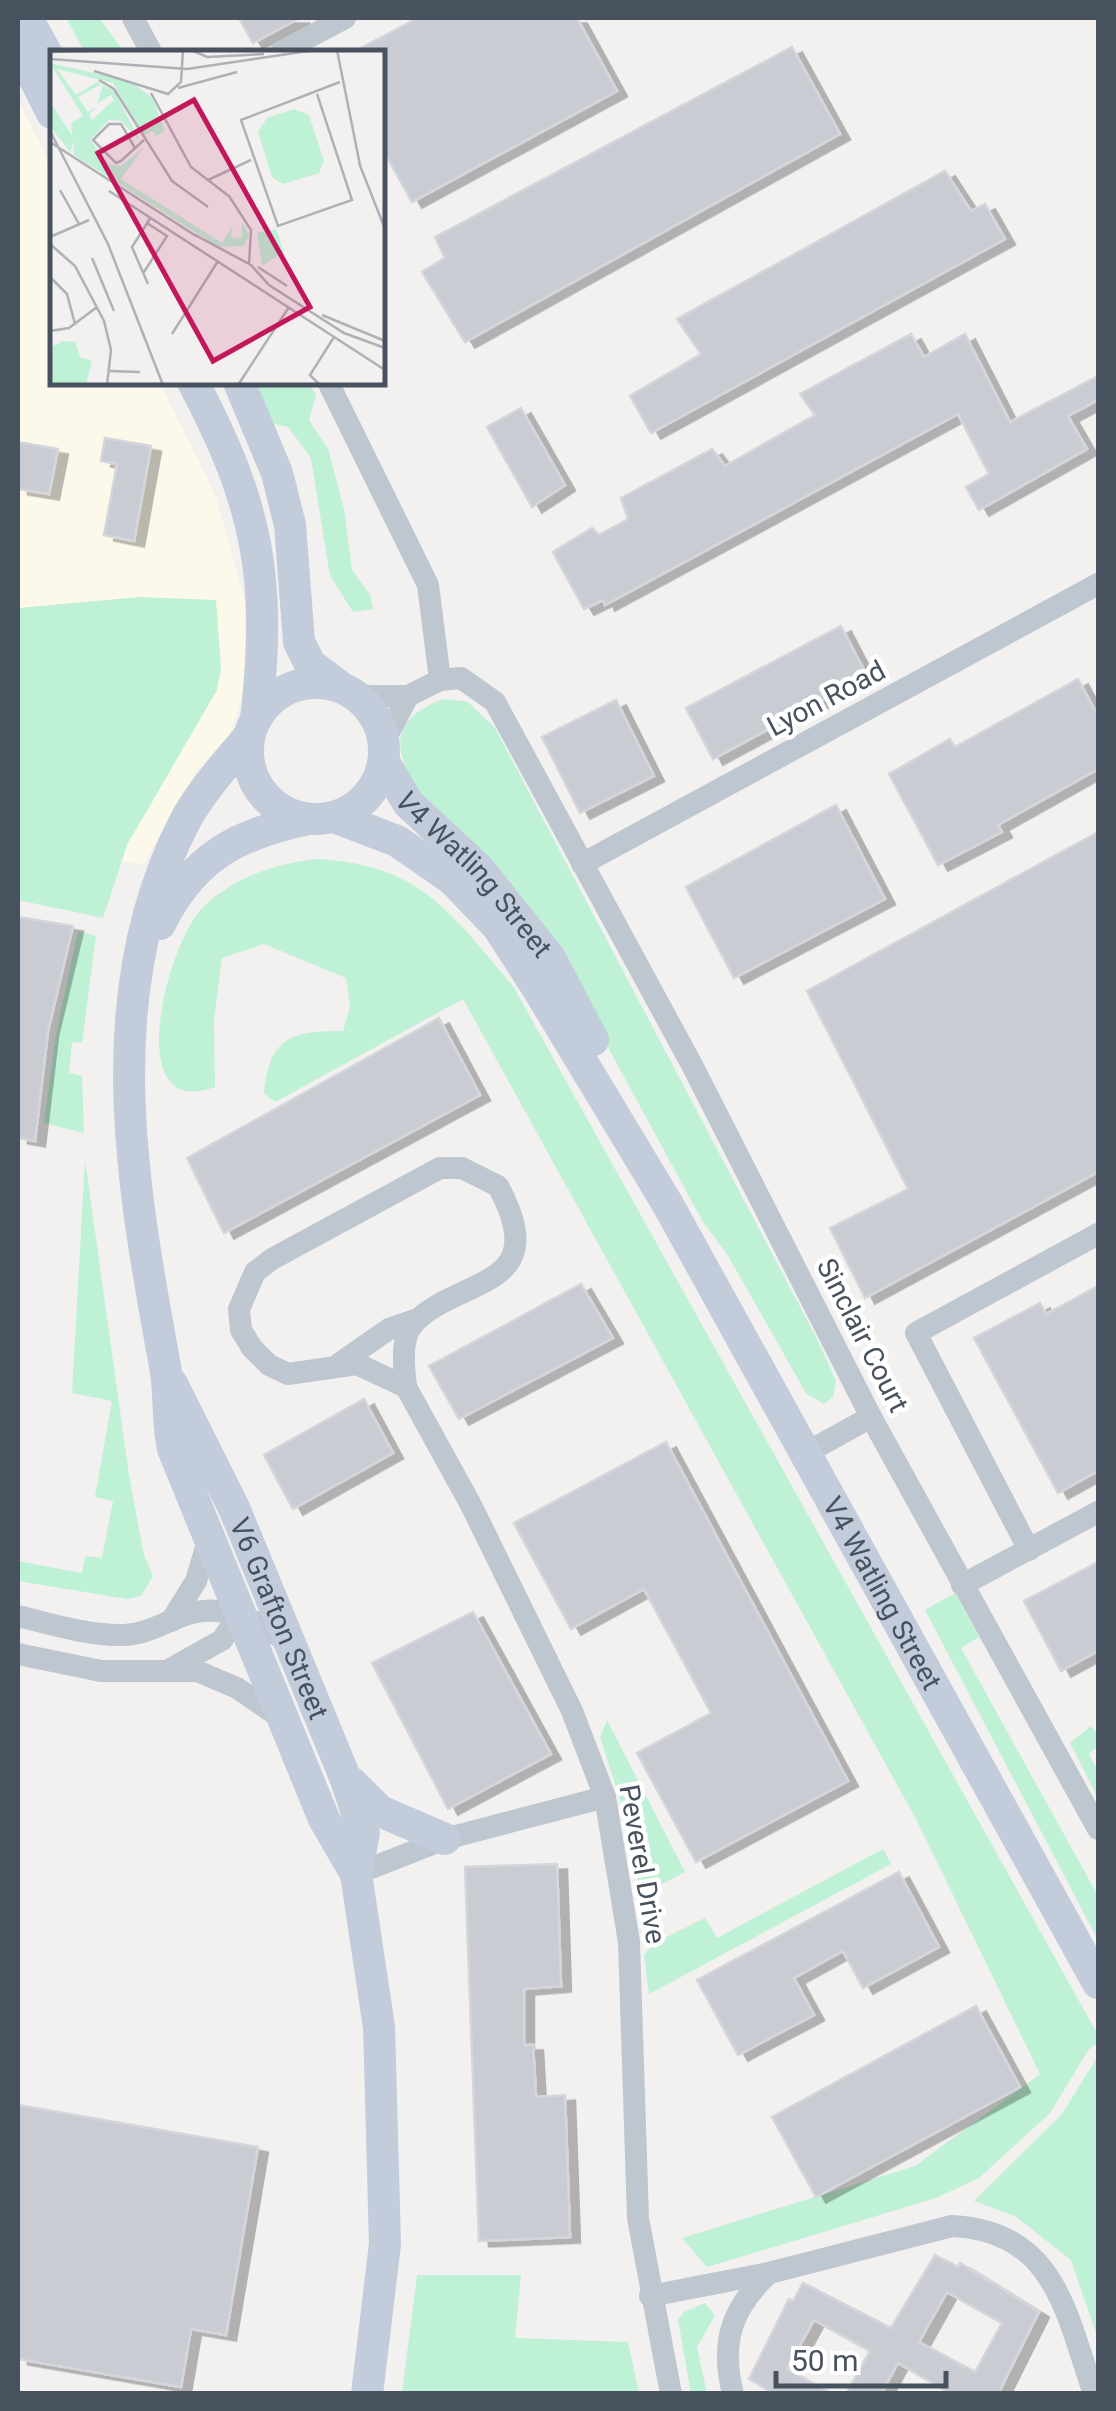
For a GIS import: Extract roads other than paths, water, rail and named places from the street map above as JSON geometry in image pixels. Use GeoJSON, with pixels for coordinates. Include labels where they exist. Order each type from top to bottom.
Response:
{"type":"FeatureCollection","features":[{"type":"Feature","properties":{"kind":"street"},"geometry":{"type":"LineString","coordinates":[[27,18],[50,60]]}},
{"type":"Feature","properties":{"kind":"street"},"geometry":{"type":"LineString","coordinates":[[48,18],[65,50]]}},
{"type":"Feature","properties":{"kind":"street"},"geometry":{"type":"LineString","coordinates":[[132,18],[150,50]]}},
{"type":"Feature","properties":{"kind":"street"},"geometry":{"type":"LineString","coordinates":[[285,50],[346,18]]}},
{"type":"Feature","properties":{"kind":"street"},"geometry":{"type":"LineString","coordinates":[[18,46],[50,110]]}},
{"type":"Feature","properties":{"kind":"street"},"geometry":{"type":"LineString","coordinates":[[172,385],[226,494],[264,628]]}},
{"type":"Feature","properties":{"kind":"street"},"geometry":{"type":"LineString","coordinates":[[194,385],[240,484],[255,536],[264,628],[252,728],[252,770],[268,799],[321,818],[357,806],[375,786],[384,752],[408,696]]}},
{"type":"Feature","properties":{"kind":"street"},"geometry":{"type":"LineString","coordinates":[[240,385],[277,473],[290,525],[299,642],[310,664],[375,716],[384,752]]}},
{"type":"Feature","properties":{"kind":"street"},"geometry":{"type":"LineString","coordinates":[[252,728],[270,700],[292,687],[315,683],[348,691],[408,696],[440,680],[428,585],[329,385]]}},
{"type":"Feature","properties":{"kind":"street","name":"Lyon Road"},"geometry":{"type":"LineString","coordinates":[[582,864],[1098,584]]}},
{"type":"Feature","properties":{"kind":"street","name":"Sinclair Court"},"geometry":{"type":"LineString","coordinates":[[440,680],[461,678],[494,702],[692,1065],[871,1417],[1098,1829]]}},
{"type":"Feature","properties":{"kind":"street","name":"V6 Grafton Street"},"geometry":{"type":"LineString","coordinates":[[252,728],[188,817],[165,863],[136,974],[130,1022],[131,1163],[148,1287],[166,1371],[165,1409],[172,1449],[324,1819],[356,1874]]}},
{"type":"Feature","properties":{"kind":"street","name":"V4 Watling Street"},"geometry":{"type":"LineString","coordinates":[[384,752],[408,803],[479,868],[550,958],[617,1087],[667,1203]]}},
{"type":"Feature","properties":{"kind":"street","name":"V6 Grafton Street"},"geometry":{"type":"LineString","coordinates":[[136,974],[175,894],[211,854],[272,826],[321,818]]}},
{"type":"Feature","properties":{"kind":"street","name":"V4 Watling Street"},"geometry":{"type":"LineString","coordinates":[[321,818],[397,841],[452,879],[498,928],[667,1203],[1098,1983]]}},
{"type":"Feature","properties":{"kind":"street"},"geometry":{"type":"LineString","coordinates":[[340,1364],[349,1353],[389,1329],[415,1320],[496,1277],[513,1247],[515,1230],[498,1186],[462,1168],[440,1168],[272,1259],[254,1272],[244,1287],[238,1310],[241,1330],[269,1364],[288,1374],[312,1374],[340,1364],[374,1369],[406,1387]]}},
{"type":"Feature","properties":{"kind":"street"},"geometry":{"type":"LineString","coordinates":[[1029,1550],[916,1333],[1098,1234]]}},
{"type":"Feature","properties":{"kind":"street","name":"Peverel Drive"},"geometry":{"type":"LineString","coordinates":[[415,1320],[403,1346],[406,1387],[470,1505],[572,1711],[605,1797],[629,1942],[638,2206],[650,2296],[671,2394]]}},
{"type":"Feature","properties":{"kind":"street","name":"V6 Grafton Street"},"geometry":{"type":"LineString","coordinates":[[166,1371],[234,1508],[296,1650],[364,1832],[356,1874],[379,2028],[385,2149],[382,2274],[367,2394]]}},
{"type":"Feature","properties":{"kind":"street"},"geometry":{"type":"LineString","coordinates":[[804,1454],[871,1417]]}},
{"type":"Feature","properties":{"kind":"street"},"geometry":{"type":"LineString","coordinates":[[169,1669],[222,1640],[239,1615],[246,1580],[234,1508]]}},
{"type":"Feature","properties":{"kind":"street"},"geometry":{"type":"LineString","coordinates":[[962,1585],[1098,1512]]}},
{"type":"Feature","properties":{"kind":"street"},"geometry":{"type":"LineString","coordinates":[[172,1621],[196,1582],[208,1541]]}},
{"type":"Feature","properties":{"kind":"street"},"geometry":{"type":"LineString","coordinates":[[18,1616],[127,1635],[203,1611],[239,1615],[296,1650]]}},
{"type":"Feature","properties":{"kind":"street"},"geometry":{"type":"LineString","coordinates":[[18,1654],[101,1672],[197,1672],[237,1688],[282,1718]]}},
{"type":"Feature","properties":{"kind":"street"},"geometry":{"type":"LineString","coordinates":[[346,1776],[380,1812],[445,1839]]}},
{"type":"Feature","properties":{"kind":"street"},"geometry":{"type":"LineString","coordinates":[[356,1874],[445,1839],[605,1797]]}},
{"type":"Feature","properties":{"kind":"street"},"geometry":{"type":"LineString","coordinates":[[650,2296],[769,2272],[952,2226],[978,2228],[1010,2240],[1050,2274],[1094,2394]]}},
{"type":"Feature","properties":{"kind":"street"},"geometry":{"type":"LineString","coordinates":[[733,2394],[725,2364],[731,2323],[745,2296],[769,2272]]}}]}
